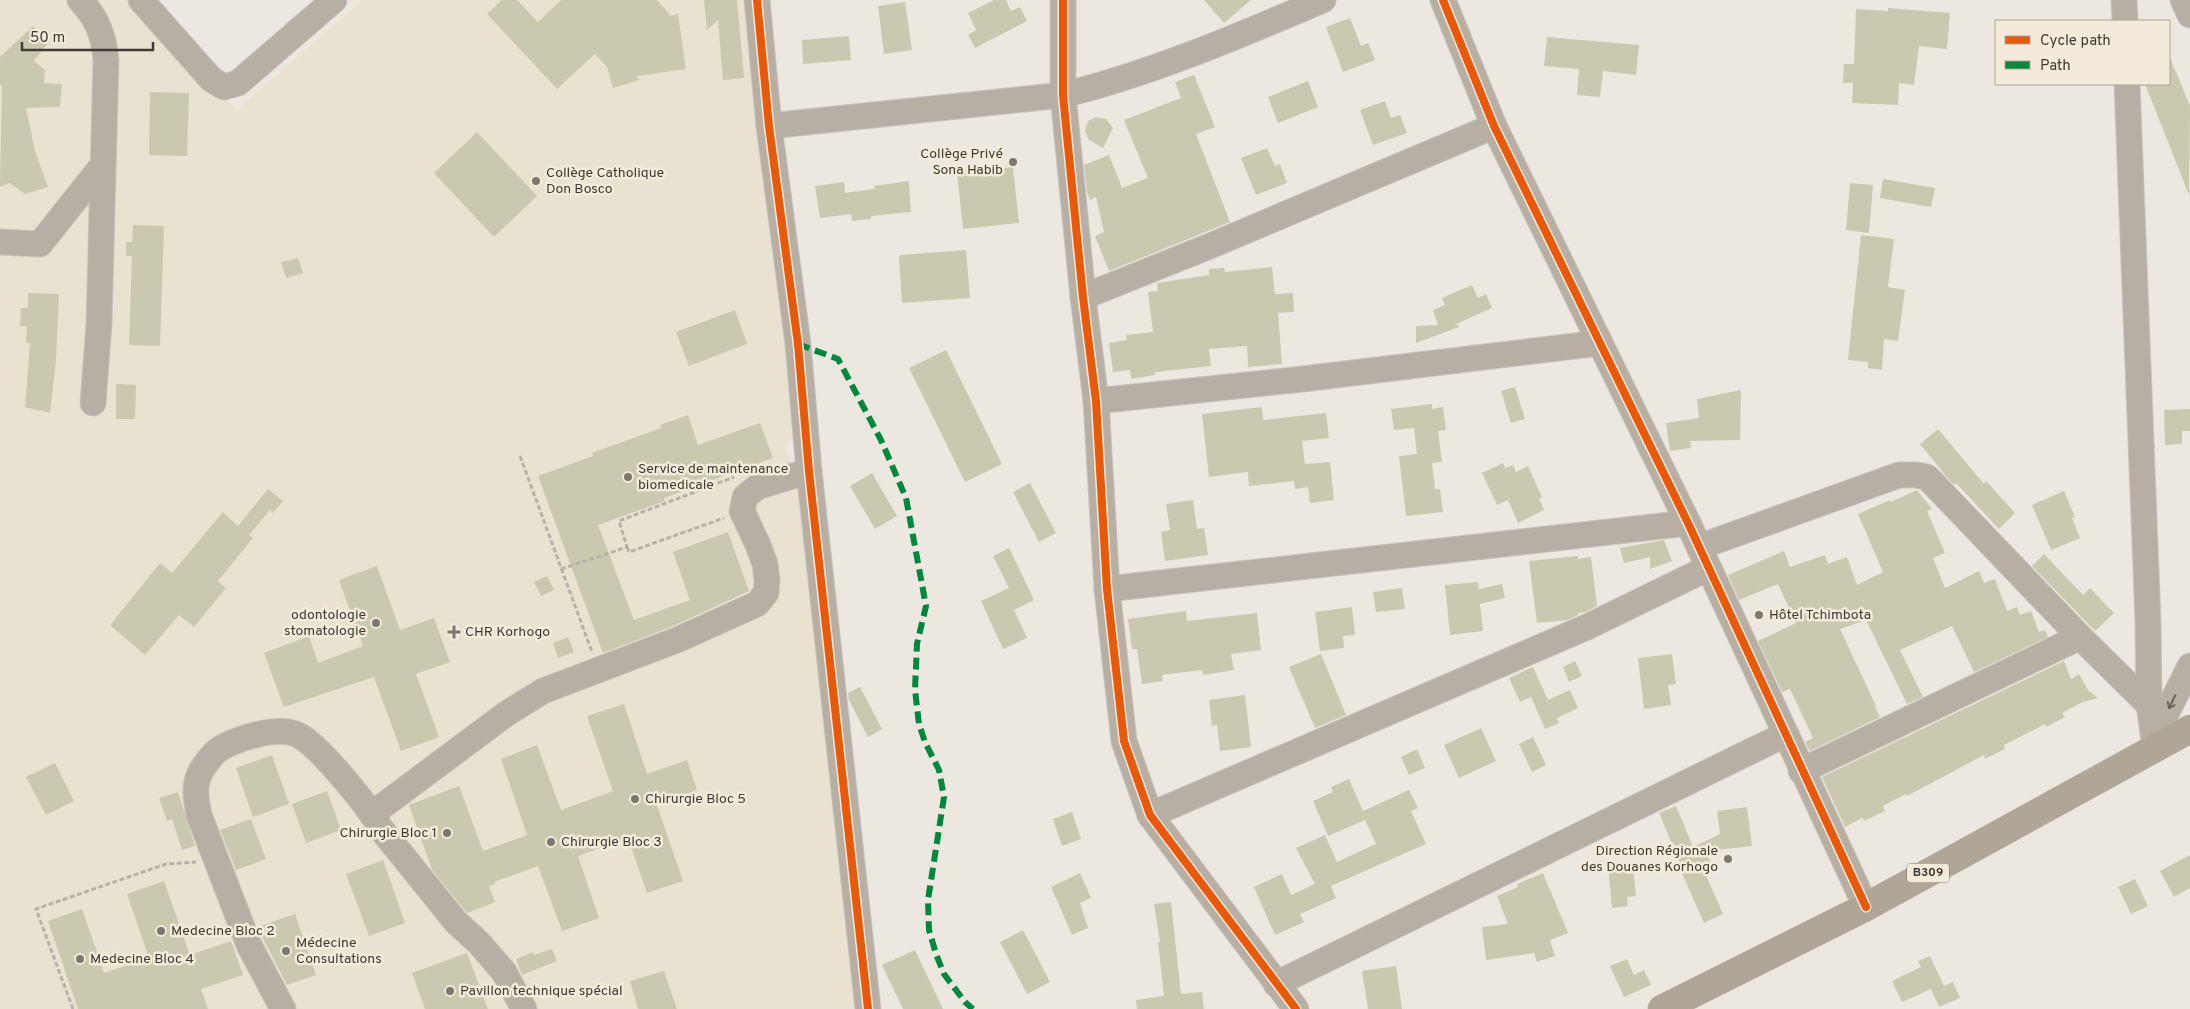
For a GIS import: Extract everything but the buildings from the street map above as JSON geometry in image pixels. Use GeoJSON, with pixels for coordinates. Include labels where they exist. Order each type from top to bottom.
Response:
{"type":"FeatureCollection","features":[{"type":"Feature","properties":{"kind":"main road","name":"B309"},"geometry":{"type":"LineString","coordinates":[[1662,1009],[1866,907],[2155,743],[2190,730]]}},
{"type":"Feature","properties":{"kind":"street"},"geometry":{"type":"LineString","coordinates":[[80,0],[100,29],[104,39],[106,68],[99,324],[93,403]]}},
{"type":"Feature","properties":{"kind":"street"},"geometry":{"type":"LineString","coordinates":[[141,0],[211,79],[224,87],[238,83],[334,0]]}},
{"type":"Feature","properties":{"kind":"street"},"geometry":{"type":"LineString","coordinates":[[757,0],[769,126],[798,344],[809,471],[868,1009]]}},
{"type":"Feature","properties":{"kind":"street"},"geometry":{"type":"LineString","coordinates":[[1063,0],[1063,95],[1082,298],[1096,401],[1107,589],[1124,741],[1150,815],[1296,1009]]}},
{"type":"Feature","properties":{"kind":"street"},"geometry":{"type":"LineString","coordinates":[[769,126],[1063,95],[1110,83],[1210,47],[1323,0]]}},
{"type":"Feature","properties":{"kind":"street"},"geometry":{"type":"LineString","coordinates":[[1443,0],[1494,126],[1688,523],[1786,734],[1801,771],[1866,907]]}},
{"type":"Feature","properties":{"kind":"street"},"geometry":{"type":"LineString","coordinates":[[2124,0],[2125,20]]}},
{"type":"Feature","properties":{"kind":"street"},"geometry":{"type":"LineString","coordinates":[[2183,0],[2190,15]]}},
{"type":"Feature","properties":{"kind":"street"},"geometry":{"type":"LineString","coordinates":[[2127,85],[2148,621],[2149,706],[2155,743]]}},
{"type":"Feature","properties":{"kind":"street"},"geometry":{"type":"LineString","coordinates":[[1082,298],[1494,126]]}},
{"type":"Feature","properties":{"kind":"street"},"geometry":{"type":"LineString","coordinates":[[0,242],[40,244],[102,166]]}},
{"type":"Feature","properties":{"kind":"street"},"geometry":{"type":"LineString","coordinates":[[1096,401],[1303,379],[1600,343]]}},
{"type":"Feature","properties":{"kind":"street"},"geometry":{"type":"LineString","coordinates":[[372,814],[506,714],[543,691],[677,640],[757,604],[766,593],[764,564],[742,512],[745,497],[757,487],[809,471]]}},
{"type":"Feature","properties":{"kind":"street"},"geometry":{"type":"LineString","coordinates":[[1150,815],[1587,627],[1703,557],[1859,488],[1899,475],[1927,477],[1936,484],[2080,637],[2149,706]]}},
{"type":"Feature","properties":{"kind":"street"},"geometry":{"type":"LineString","coordinates":[[1107,589],[1688,523]]}},
{"type":"Feature","properties":{"kind":"street"},"geometry":{"type":"LineString","coordinates":[[1801,771],[2080,637]]}},
{"type":"Feature","properties":{"kind":"street"},"geometry":{"type":"LineString","coordinates":[[2155,743],[2190,666]]}},
{"type":"Feature","properties":{"kind":"street"},"geometry":{"type":"LineString","coordinates":[[283,1009],[248,945],[216,862],[194,796],[201,771],[220,749],[252,736],[284,731],[297,734],[308,740],[325,758],[372,814],[381,829],[456,922],[479,943],[504,972],[524,1009]]}},
{"type":"Feature","properties":{"kind":"street"},"geometry":{"type":"LineString","coordinates":[[1276,984],[1786,734]]}},
{"type":"Feature","properties":{"kind":"path"},"geometry":{"type":"LineString","coordinates":[[520,456],[598,670]]}},
{"type":"Feature","properties":{"kind":"path"},"geometry":{"type":"LineString","coordinates":[[735,477],[618,521],[629,552],[742,512]]}},
{"type":"Feature","properties":{"kind":"path"},"geometry":{"type":"LineString","coordinates":[[561,569],[627,547]]}},
{"type":"Feature","properties":{"kind":"path"},"geometry":{"type":"LineString","coordinates":[[73,1009],[36,909],[166,864],[216,862]]}},
{"type":"Feature","properties":{"kind":"shaded area","name":"CHR Korhogo"},"geometry":{"type":"Polygon","coordinates":[[[0,0],[133,0],[237,110],[362,0],[749,0],[801,436],[785,443],[808,522],[861,1009],[0,1009],[0,0]]]}},
{"type":"Feature","properties":{"kind":"marked path"},"geometry":{"type":"LineString","coordinates":[[798,344],[838,359],[881,440],[906,498],[926,606],[917,644],[915,690],[919,724],[925,742],[939,770],[944,797],[928,900],[929,930],[944,974],[965,1002],[973,1009]]}},
{"type":"Feature","properties":{"kind":"cycle path"},"geometry":{"type":"LineString","coordinates":[[757,0],[769,126],[798,344],[809,471],[868,1009]]}},
{"type":"Feature","properties":{"kind":"cycle path"},"geometry":{"type":"LineString","coordinates":[[1063,0],[1063,95],[1083,297],[1096,401],[1107,589],[1124,741],[1150,815],[1296,1009]]}},
{"type":"Feature","properties":{"kind":"cycle path"},"geometry":{"type":"LineString","coordinates":[[1443,0],[1494,126],[1688,523],[1866,907]]}},
{"type":"Feature","properties":{"kind":"place","name":"Collège Privé Sona Habib"},"geometry":{"type":"Point","coordinates":[1013,162]}},
{"type":"Feature","properties":{"kind":"place","name":"Collège Catholique Don Bosco"},"geometry":{"type":"Point","coordinates":[536,181]}},
{"type":"Feature","properties":{"kind":"place","name":"Service de maintenance biomedicale"},"geometry":{"type":"Point","coordinates":[628,477]}},
{"type":"Feature","properties":{"kind":"place","name":"Hôtel Tchimbota"},"geometry":{"type":"Point","coordinates":[1759,615]}},
{"type":"Feature","properties":{"kind":"place","name":"odontologie stomatologie"},"geometry":{"type":"Point","coordinates":[376,623]}},
{"type":"Feature","properties":{"kind":"place","name":"CHR Korhogo"},"geometry":{"type":"Point","coordinates":[454,632]}},
{"type":"Feature","properties":{"kind":"place","name":"Chirurgie Bloc 5"},"geometry":{"type":"Point","coordinates":[635,799]}},
{"type":"Feature","properties":{"kind":"place","name":"Chirurgie Bloc 1"},"geometry":{"type":"Point","coordinates":[447,833]}},
{"type":"Feature","properties":{"kind":"place","name":"Chirurgie Bloc 3"},"geometry":{"type":"Point","coordinates":[551,842]}},
{"type":"Feature","properties":{"kind":"place","name":"Direction Régionale des Douanes Korhogo"},"geometry":{"type":"Point","coordinates":[1728,859]}},
{"type":"Feature","properties":{"kind":"place","name":"Medecine Bloc 2"},"geometry":{"type":"Point","coordinates":[161,931]}},
{"type":"Feature","properties":{"kind":"place","name":"Médecine Consultations"},"geometry":{"type":"Point","coordinates":[286,951]}},
{"type":"Feature","properties":{"kind":"place","name":"Medecine Bloc 4"},"geometry":{"type":"Point","coordinates":[80,959]}},
{"type":"Feature","properties":{"kind":"place","name":"Pavillon technique spécial"},"geometry":{"type":"Point","coordinates":[450,991]}}]}
